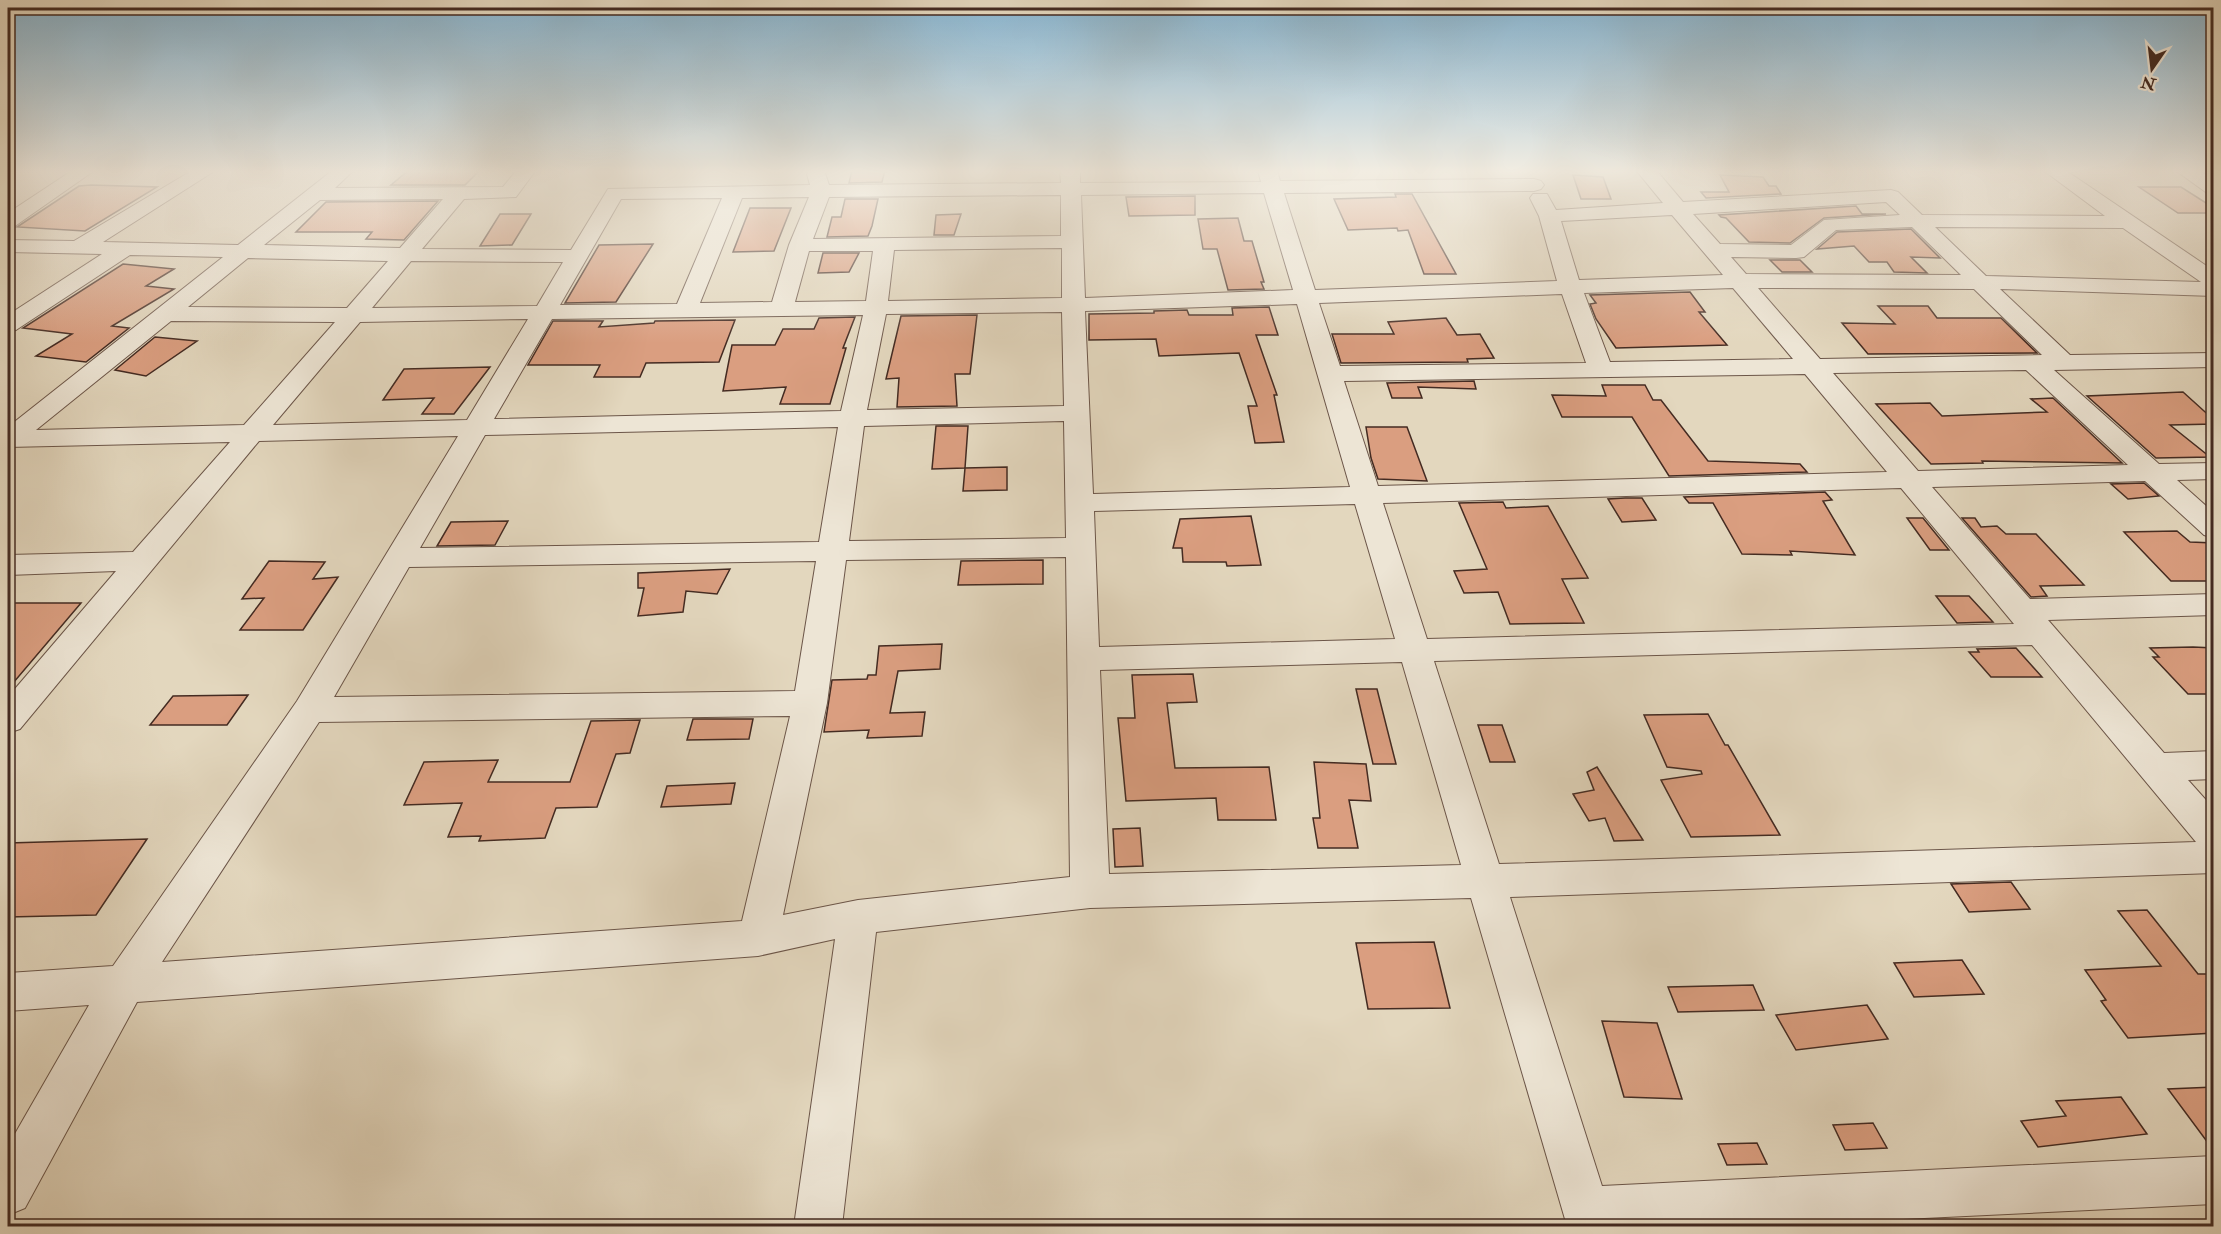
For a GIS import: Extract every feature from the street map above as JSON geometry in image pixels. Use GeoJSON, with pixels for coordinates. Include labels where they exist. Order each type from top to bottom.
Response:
{"type":"FeatureCollection","features":[{"type":"Feature","properties":{"kind":"street"},"geometry":{"type":"LineString","coordinates":[[78,248],[112,228]]}},
{"type":"Feature","properties":{"kind":"street"},"geometry":{"type":"LineString","coordinates":[[9,438],[273,228]]}},
{"type":"Feature","properties":{"kind":"street"},"geometry":{"type":"LineString","coordinates":[[8,719],[141,561],[429,228]]}},
{"type":"Feature","properties":{"kind":"street"},"geometry":{"type":"LineString","coordinates":[[8,1191],[123,986],[309,710],[594,228]]}},
{"type":"Feature","properties":{"kind":"street"},"geometry":{"type":"LineString","coordinates":[[685,311],[719,228]]}},
{"type":"Feature","properties":{"kind":"street"},"geometry":{"type":"LineString","coordinates":[[782,309],[807,228]]}},
{"type":"Feature","properties":{"kind":"street"},"geometry":{"type":"LineString","coordinates":[[1072,228],[1090,891]]}},
{"type":"Feature","properties":{"kind":"street"},"geometry":{"type":"LineString","coordinates":[[1284,228],[1589,1219],[2214,1180]]}},
{"type":"Feature","properties":{"kind":"street"},"geometry":{"type":"LineString","coordinates":[[1552,228],[1570,286],[1601,370]]}},
{"type":"Feature","properties":{"kind":"street"},"geometry":{"type":"LineString","coordinates":[[1694,228],[2214,836]]}},
{"type":"Feature","properties":{"kind":"street"},"geometry":{"type":"LineString","coordinates":[[1713,250],[1796,252],[1827,228]]}},
{"type":"Feature","properties":{"kind":"street"},"geometry":{"type":"LineString","coordinates":[[1925,228],[2064,363]]}},
{"type":"Feature","properties":{"kind":"street"},"geometry":{"type":"LineString","coordinates":[[2137,228],[2211,279]]}},
{"type":"Feature","properties":{"kind":"street"},"geometry":{"type":"LineString","coordinates":[[800,245],[1072,242]]}},
{"type":"Feature","properties":{"kind":"street"},"geometry":{"type":"LineString","coordinates":[[758,938],[810,703],[852,418],[876,309],[884,244]]}},
{"type":"Feature","properties":{"kind":"street"},"geometry":{"type":"LineString","coordinates":[[8,246],[406,255],[576,256]]}},
{"type":"Feature","properties":{"kind":"street"},"geometry":{"type":"LineString","coordinates":[[8,324],[125,249]]}},
{"type":"Feature","properties":{"kind":"street"},"geometry":{"type":"LineString","coordinates":[[166,314],[354,315],[876,309],[1074,305],[1740,281],[1980,282],[2211,279]]}},
{"type":"Feature","properties":{"kind":"street"},"geometry":{"type":"LineString","coordinates":[[1329,374],[2214,360]]}},
{"type":"Feature","properties":{"kind":"street"},"geometry":{"type":"LineString","coordinates":[[2032,363],[2214,529]]}},
{"type":"Feature","properties":{"kind":"street"},"geometry":{"type":"LineString","coordinates":[[9,438],[1077,413]]}},
{"type":"Feature","properties":{"kind":"street"},"geometry":{"type":"LineString","coordinates":[[1079,503],[2214,471]]}},
{"type":"Feature","properties":{"kind":"street"},"geometry":{"type":"LineString","coordinates":[[399,558],[1080,547]]}},
{"type":"Feature","properties":{"kind":"street"},"geometry":{"type":"LineString","coordinates":[[8,566],[141,561]]}},
{"type":"Feature","properties":{"kind":"street"},"geometry":{"type":"LineString","coordinates":[[2020,610],[2214,604]]}},
{"type":"Feature","properties":{"kind":"street"},"geometry":{"type":"LineString","coordinates":[[1083,659],[2041,634]]}},
{"type":"Feature","properties":{"kind":"street"},"geometry":{"type":"LineString","coordinates":[[309,710],[810,703]]}},
{"type":"Feature","properties":{"kind":"street"},"geometry":{"type":"LineString","coordinates":[[2155,767],[2214,765]]}},
{"type":"Feature","properties":{"kind":"street"},"geometry":{"type":"LineString","coordinates":[[8,992],[123,986],[758,938],[858,917],[1090,891],[1485,881],[2214,857]]}},
{"type":"Feature","properties":{"kind":"street"},"geometry":{"type":"LineString","coordinates":[[818,1227],[858,917]]}},
{"type":"Feature","properties":{"kind":"building"},"geometry":{"type":"Polygon","coordinates":[[[27,228],[91,228],[85,231],[27,228]]]}},
{"type":"Feature","properties":{"kind":"building"},"geometry":{"type":"Polygon","coordinates":[[[300,228],[415,228],[404,240],[366,239],[372,232],[296,232],[300,228]]]}},
{"type":"Feature","properties":{"kind":"building"},"geometry":{"type":"Polygon","coordinates":[[[492,228],[523,228],[512,245],[480,246],[492,228]]]}},
{"type":"Feature","properties":{"kind":"building"},"geometry":{"type":"Polygon","coordinates":[[[742,228],[783,228],[774,251],[733,252],[742,228]]]}},
{"type":"Feature","properties":{"kind":"building"},"geometry":{"type":"Polygon","coordinates":[[[829,228],[871,228],[868,236],[827,237],[829,228]]]}},
{"type":"Feature","properties":{"kind":"building"},"geometry":{"type":"Polygon","coordinates":[[[935,228],[956,228],[954,235],[934,235],[935,228]]]}},
{"type":"Feature","properties":{"kind":"building"},"geometry":{"type":"Polygon","coordinates":[[[1199,228],[1241,228],[1244,241],[1252,241],[1264,289],[1228,290],[1217,249],[1203,249],[1199,228]]]}},
{"type":"Feature","properties":{"kind":"building"},"geometry":{"type":"Polygon","coordinates":[[[1347,228],[1430,228],[1456,274],[1424,274],[1408,230],[1398,231],[1397,228],[1348,230],[1347,228]]]}},
{"type":"Feature","properties":{"kind":"building"},"geometry":{"type":"Polygon","coordinates":[[[1735,228],[1811,228],[1790,243],[1749,242],[1735,228]]]}},
{"type":"Feature","properties":{"kind":"building"},"geometry":{"type":"Polygon","coordinates":[[[1911,229],[1940,258],[1911,257],[1927,273],[1894,272],[1887,262],[1869,262],[1854,246],[1817,249],[1837,232],[1911,229]]]}},
{"type":"Feature","properties":{"kind":"building"},"geometry":{"type":"Polygon","coordinates":[[[653,244],[616,302],[565,303],[599,245],[653,244]]]}},
{"type":"Feature","properties":{"kind":"building"},"geometry":{"type":"Polygon","coordinates":[[[823,253],[859,253],[849,272],[818,273],[823,253]]]}},
{"type":"Feature","properties":{"kind":"building"},"geometry":{"type":"Polygon","coordinates":[[[1770,260],[1800,260],[1812,272],[1782,272],[1770,260]]]}},
{"type":"Feature","properties":{"kind":"building"},"geometry":{"type":"Polygon","coordinates":[[[123,264],[174,269],[146,286],[174,289],[112,326],[129,328],[86,362],[36,356],[72,334],[23,328],[123,264]]]}},
{"type":"Feature","properties":{"kind":"building"},"geometry":{"type":"Polygon","coordinates":[[[1690,292],[1705,312],[1699,312],[1727,345],[1616,348],[1596,319],[1590,304],[1596,303],[1590,295],[1690,292]]]}},
{"type":"Feature","properties":{"kind":"building"},"geometry":{"type":"Polygon","coordinates":[[[1878,306],[1928,306],[1937,318],[2001,318],[2037,353],[1868,354],[1842,323],[1895,324],[1878,306]]]}},
{"type":"Feature","properties":{"kind":"building"},"geometry":{"type":"Polygon","coordinates":[[[1269,307],[1278,335],[1256,335],[1277,395],[1274,395],[1284,442],[1255,443],[1248,406],[1257,406],[1239,353],[1159,356],[1156,339],[1089,340],[1089,314],[1187,310],[1189,315],[1233,315],[1232,308],[1269,307]]]}},
{"type":"Feature","properties":{"kind":"building"},"geometry":{"type":"Polygon","coordinates":[[[977,315],[970,374],[955,374],[957,406],[897,407],[899,378],[886,379],[901,316],[977,315]]]}},
{"type":"Feature","properties":{"kind":"building"},"geometry":{"type":"Polygon","coordinates":[[[855,317],[843,348],[846,348],[830,404],[780,404],[786,387],[723,391],[732,345],[775,345],[783,329],[814,329],[819,318],[855,317]]]}},
{"type":"Feature","properties":{"kind":"building"},"geometry":{"type":"Polygon","coordinates":[[[1446,318],[1457,335],[1480,334],[1494,358],[1467,359],[1468,362],[1341,363],[1332,334],[1394,334],[1388,322],[1446,318]]]}},
{"type":"Feature","properties":{"kind":"building"},"geometry":{"type":"Polygon","coordinates":[[[735,320],[719,362],[646,363],[640,377],[594,377],[600,365],[528,365],[553,321],[603,321],[599,327],[654,323],[655,321],[735,320]]]}},
{"type":"Feature","properties":{"kind":"building"},"geometry":{"type":"Polygon","coordinates":[[[155,337],[197,341],[146,376],[115,370],[155,337]]]}},
{"type":"Feature","properties":{"kind":"building"},"geometry":{"type":"Polygon","coordinates":[[[490,367],[454,414],[422,414],[434,398],[383,400],[404,369],[490,367]]]}},
{"type":"Feature","properties":{"kind":"building"},"geometry":{"type":"Polygon","coordinates":[[[1474,381],[1476,389],[1418,387],[1422,398],[1392,398],[1387,383],[1474,381]]]}},
{"type":"Feature","properties":{"kind":"building"},"geometry":{"type":"Polygon","coordinates":[[[1602,385],[1645,385],[1653,400],[1661,400],[1708,461],[1800,464],[1807,472],[1669,476],[1632,417],[1562,417],[1552,395],[1606,396],[1602,385]]]}},
{"type":"Feature","properties":{"kind":"building"},"geometry":{"type":"Polygon","coordinates":[[[2183,392],[2214,420],[2214,424],[2170,425],[2210,457],[2156,458],[2087,396],[2183,392]]]}},
{"type":"Feature","properties":{"kind":"building"},"geometry":{"type":"Polygon","coordinates":[[[2053,398],[2122,463],[1982,461],[1983,463],[1931,464],[1876,404],[1930,403],[1942,416],[2047,412],[2031,399],[2053,398]]]}},
{"type":"Feature","properties":{"kind":"building"},"geometry":{"type":"Polygon","coordinates":[[[936,426],[968,426],[965,468],[932,469],[936,426]]]}},
{"type":"Feature","properties":{"kind":"building"},"geometry":{"type":"Polygon","coordinates":[[[1366,427],[1407,427],[1427,481],[1378,479],[1371,458],[1366,427]]]}},
{"type":"Feature","properties":{"kind":"building"},"geometry":{"type":"Polygon","coordinates":[[[1007,467],[1007,490],[963,491],[965,468],[1007,467]]]}},
{"type":"Feature","properties":{"kind":"building"},"geometry":{"type":"Polygon","coordinates":[[[2144,483],[2159,496],[2128,499],[2111,484],[2144,483]]]}},
{"type":"Feature","properties":{"kind":"building"},"geometry":{"type":"Polygon","coordinates":[[[1825,492],[1832,500],[1823,501],[1855,555],[1790,551],[1792,555],[1742,554],[1713,503],[1689,503],[1684,497],[1825,492]]]}},
{"type":"Feature","properties":{"kind":"building"},"geometry":{"type":"Polygon","coordinates":[[[1642,498],[1656,520],[1622,522],[1608,499],[1642,498]]]}},
{"type":"Feature","properties":{"kind":"building"},"geometry":{"type":"Polygon","coordinates":[[[1503,502],[1506,508],[1548,506],[1588,578],[1562,579],[1584,623],[1510,624],[1498,592],[1464,593],[1454,571],[1487,569],[1459,503],[1503,502]]]}},
{"type":"Feature","properties":{"kind":"building"},"geometry":{"type":"Polygon","coordinates":[[[1251,516],[1261,565],[1227,566],[1226,562],[1183,562],[1182,548],[1173,548],[1180,519],[1251,516]]]}},
{"type":"Feature","properties":{"kind":"building"},"geometry":{"type":"Polygon","coordinates":[[[1907,518],[1923,518],[1949,550],[1930,550],[1907,518]]]}},
{"type":"Feature","properties":{"kind":"building"},"geometry":{"type":"Polygon","coordinates":[[[1962,518],[1975,518],[1981,527],[1997,526],[2006,534],[2036,534],[2084,585],[2040,586],[2047,596],[2031,597],[1962,518]]]}},
{"type":"Feature","properties":{"kind":"building"},"geometry":{"type":"Polygon","coordinates":[[[508,521],[495,545],[437,546],[451,522],[508,521]]]}},
{"type":"Feature","properties":{"kind":"building"},"geometry":{"type":"Polygon","coordinates":[[[2177,531],[2190,542],[2214,543],[2214,581],[2171,581],[2124,532],[2177,531]]]}},
{"type":"Feature","properties":{"kind":"building"},"geometry":{"type":"Polygon","coordinates":[[[1043,560],[1043,584],[958,585],[961,561],[1043,560]]]}},
{"type":"Feature","properties":{"kind":"building"},"geometry":{"type":"Polygon","coordinates":[[[269,561],[325,562],[313,579],[338,577],[303,630],[240,630],[264,598],[242,599],[269,561]]]}},
{"type":"Feature","properties":{"kind":"building"},"geometry":{"type":"Polygon","coordinates":[[[730,569],[717,594],[686,591],[683,612],[638,616],[644,588],[638,588],[638,573],[730,569]]]}},
{"type":"Feature","properties":{"kind":"building"},"geometry":{"type":"Polygon","coordinates":[[[1936,596],[1969,596],[1993,622],[1957,623],[1936,596]]]}},
{"type":"Feature","properties":{"kind":"building"},"geometry":{"type":"Polygon","coordinates":[[[8,603],[81,603],[8,689],[8,603]]]}},
{"type":"Feature","properties":{"kind":"building"},"geometry":{"type":"Polygon","coordinates":[[[942,644],[940,669],[898,671],[890,713],[925,712],[922,736],[867,738],[869,730],[824,732],[832,680],[867,679],[868,675],[876,675],[879,646],[942,644]]]}},
{"type":"Feature","properties":{"kind":"building"},"geometry":{"type":"Polygon","coordinates":[[[2016,648],[2042,677],[1991,677],[1969,652],[1979,652],[1977,649],[2016,648]]]}},
{"type":"Feature","properties":{"kind":"building"},"geometry":{"type":"Polygon","coordinates":[[[2150,648],[2214,648],[2214,694],[2188,694],[2153,657],[2159,657],[2150,648]]]}},
{"type":"Feature","properties":{"kind":"building"},"geometry":{"type":"Polygon","coordinates":[[[1193,674],[1197,702],[1167,703],[1175,768],[1269,767],[1276,820],[1218,820],[1216,798],[1126,801],[1118,718],[1135,718],[1132,675],[1193,674]]]}},
{"type":"Feature","properties":{"kind":"building"},"geometry":{"type":"Polygon","coordinates":[[[1356,689],[1377,689],[1396,764],[1373,764],[1356,689]]]}},
{"type":"Feature","properties":{"kind":"building"},"geometry":{"type":"Polygon","coordinates":[[[248,695],[227,725],[150,725],[173,696],[248,695]]]}},
{"type":"Feature","properties":{"kind":"building"},"geometry":{"type":"Polygon","coordinates":[[[1708,714],[1780,835],[1691,837],[1661,780],[1702,774],[1701,771],[1667,767],[1644,715],[1708,714]]]}},
{"type":"Feature","properties":{"kind":"building"},"geometry":{"type":"Polygon","coordinates":[[[693,719],[753,719],[749,739],[687,740],[693,719]]]}},
{"type":"Feature","properties":{"kind":"building"},"geometry":{"type":"Polygon","coordinates":[[[640,720],[630,753],[616,754],[597,807],[556,808],[545,838],[479,841],[481,836],[448,837],[462,803],[404,805],[424,762],[498,760],[488,782],[570,782],[591,721],[640,720]]]}},
{"type":"Feature","properties":{"kind":"building"},"geometry":{"type":"Polygon","coordinates":[[[1478,725],[1502,725],[1515,762],[1490,762],[1478,725]]]}},
{"type":"Feature","properties":{"kind":"building"},"geometry":{"type":"Polygon","coordinates":[[[1314,762],[1366,764],[1371,801],[1349,800],[1358,848],[1318,848],[1313,818],[1320,818],[1314,762]]]}},
{"type":"Feature","properties":{"kind":"building"},"geometry":{"type":"Polygon","coordinates":[[[1597,767],[1643,840],[1614,841],[1605,818],[1589,821],[1573,794],[1594,790],[1587,772],[1597,767]]]}},
{"type":"Feature","properties":{"kind":"building"},"geometry":{"type":"Polygon","coordinates":[[[735,783],[731,804],[661,807],[667,786],[735,783]]]}},
{"type":"Feature","properties":{"kind":"building"},"geometry":{"type":"Polygon","coordinates":[[[1140,828],[1143,866],[1115,867],[1113,829],[1140,828]]]}},
{"type":"Feature","properties":{"kind":"building"},"geometry":{"type":"Polygon","coordinates":[[[147,839],[96,915],[8,917],[8,843],[147,839]]]}},
{"type":"Feature","properties":{"kind":"building"},"geometry":{"type":"Polygon","coordinates":[[[2011,882],[2030,909],[1969,912],[1951,884],[2011,882]]]}},
{"type":"Feature","properties":{"kind":"building"},"geometry":{"type":"Polygon","coordinates":[[[2147,910],[2198,974],[2214,974],[2214,1033],[2128,1038],[2101,1001],[2106,1000],[2085,970],[2161,966],[2118,911],[2147,910]]]}},
{"type":"Feature","properties":{"kind":"building"},"geometry":{"type":"Polygon","coordinates":[[[1434,942],[1450,1008],[1368,1009],[1356,943],[1434,942]]]}},
{"type":"Feature","properties":{"kind":"building"},"geometry":{"type":"Polygon","coordinates":[[[1962,960],[1984,994],[1914,997],[1894,963],[1962,960]]]}},
{"type":"Feature","properties":{"kind":"building"},"geometry":{"type":"Polygon","coordinates":[[[1753,985],[1764,1010],[1678,1012],[1668,987],[1753,985]]]}},
{"type":"Feature","properties":{"kind":"building"},"geometry":{"type":"Polygon","coordinates":[[[1867,1005],[1888,1039],[1796,1050],[1776,1015],[1867,1005]]]}},
{"type":"Feature","properties":{"kind":"building"},"geometry":{"type":"Polygon","coordinates":[[[1602,1021],[1657,1023],[1682,1099],[1624,1097],[1602,1021]]]}},
{"type":"Feature","properties":{"kind":"building"},"geometry":{"type":"Polygon","coordinates":[[[2214,1087],[2214,1151],[2168,1089],[2214,1087]]]}},
{"type":"Feature","properties":{"kind":"building"},"geometry":{"type":"Polygon","coordinates":[[[2121,1097],[2147,1134],[2038,1147],[2021,1121],[2066,1116],[2056,1101],[2121,1097]]]}},
{"type":"Feature","properties":{"kind":"building"},"geometry":{"type":"Polygon","coordinates":[[[1873,1123],[1887,1148],[1845,1150],[1833,1125],[1873,1123]]]}},
{"type":"Feature","properties":{"kind":"building"},"geometry":{"type":"Polygon","coordinates":[[[1757,1143],[1767,1164],[1727,1165],[1718,1144],[1757,1143]]]}}]}
